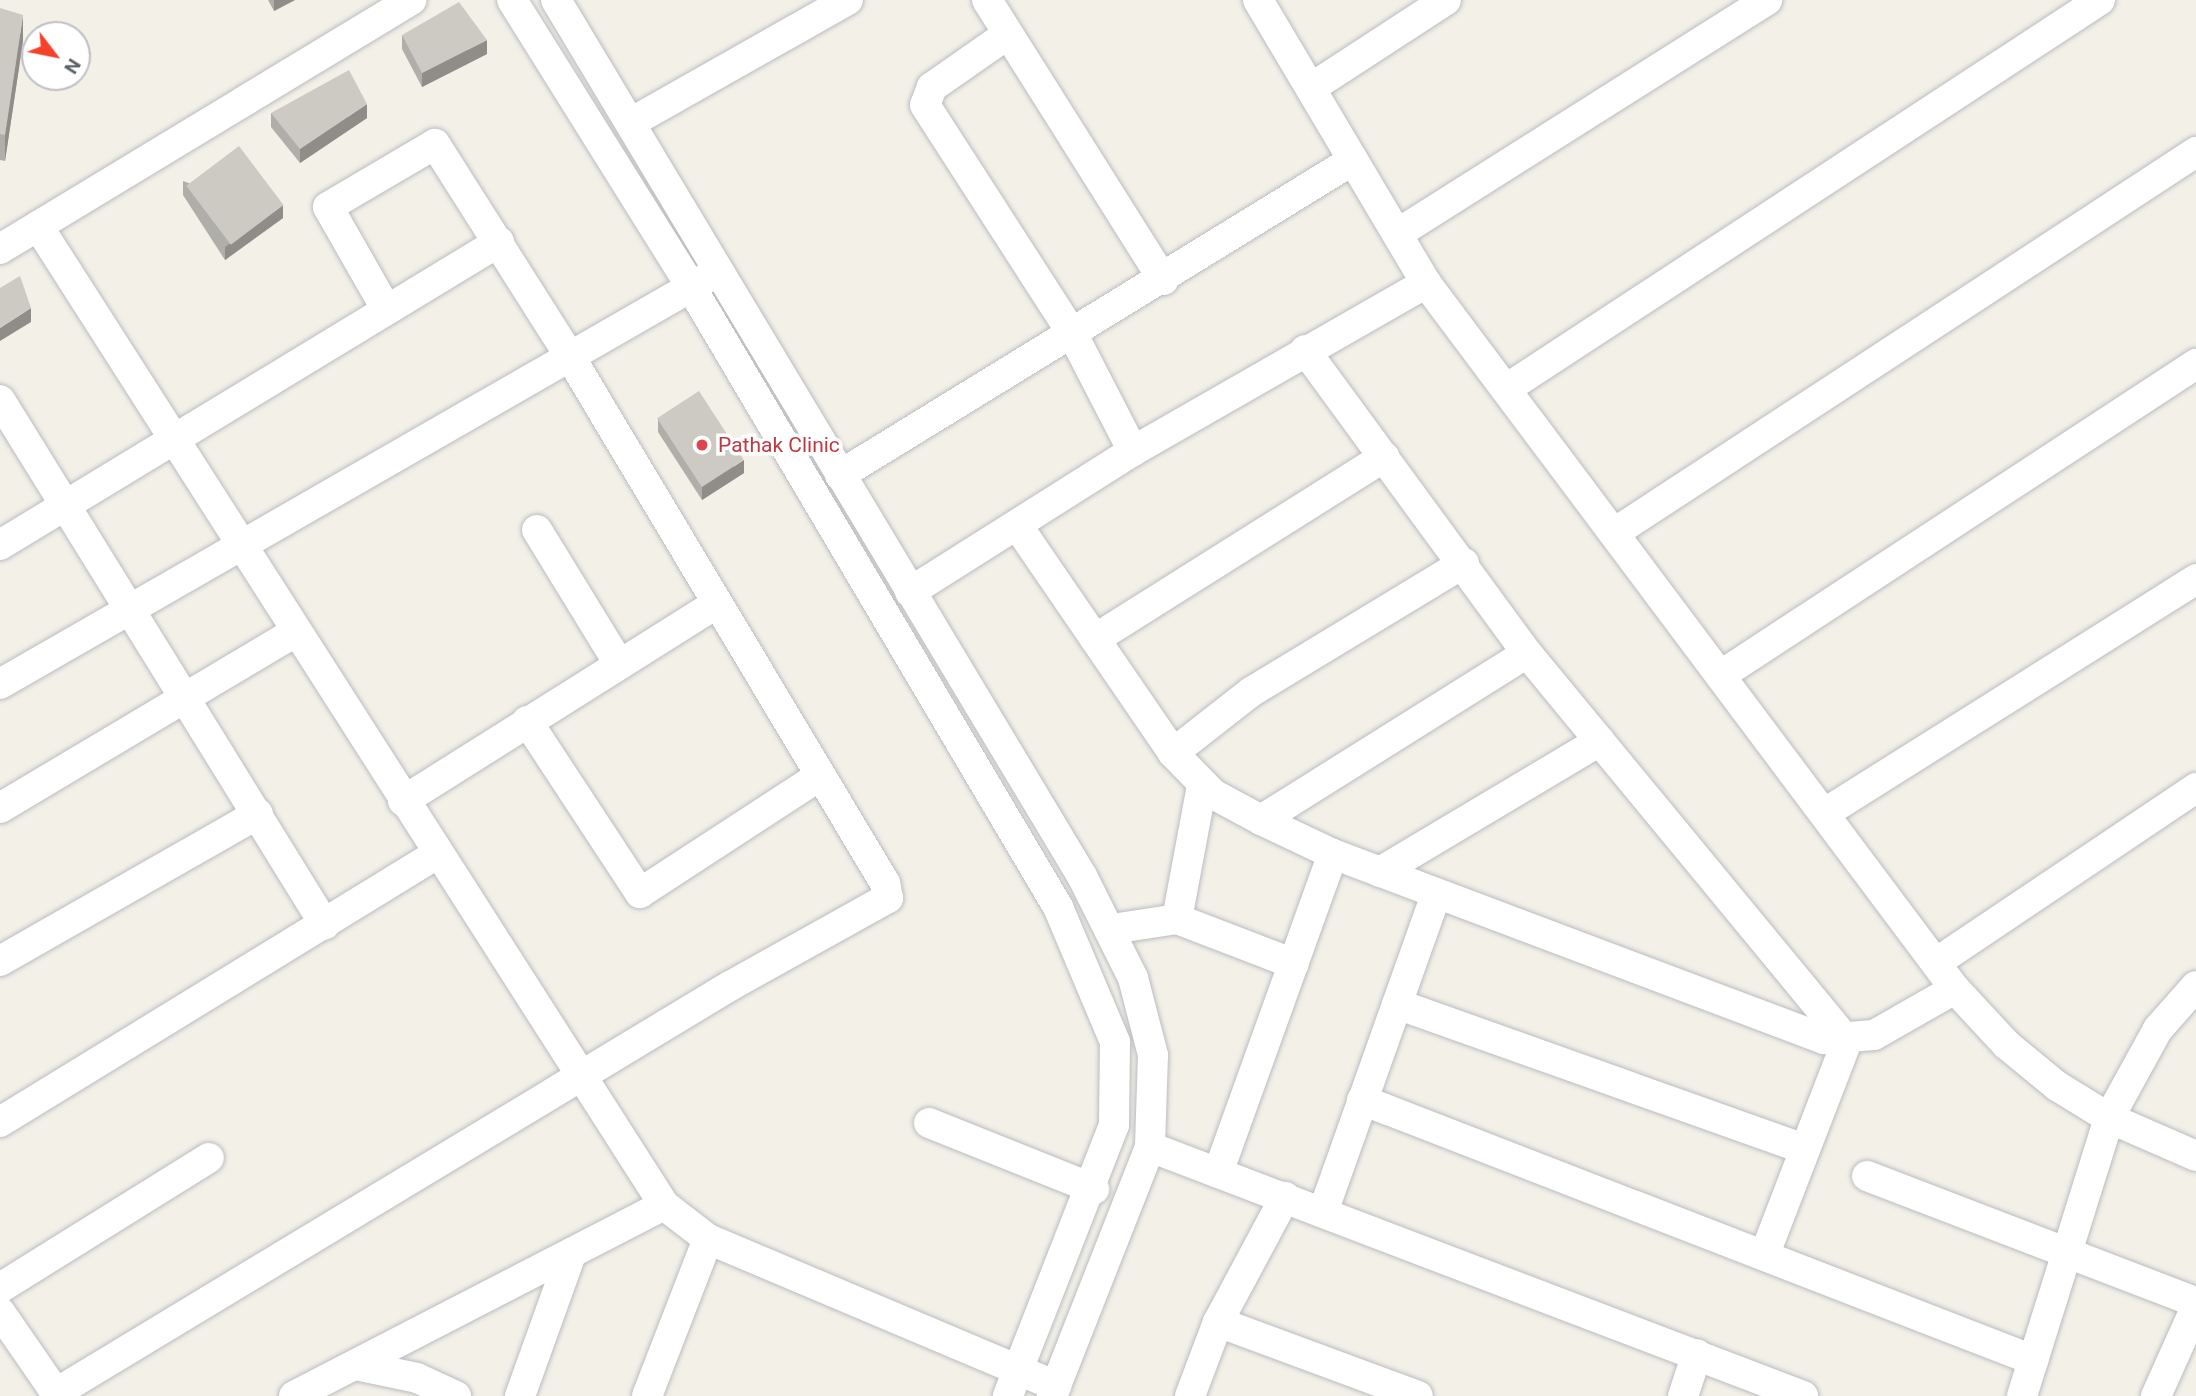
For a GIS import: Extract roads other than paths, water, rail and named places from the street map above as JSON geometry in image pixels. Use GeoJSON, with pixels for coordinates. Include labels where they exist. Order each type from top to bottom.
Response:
{"type":"FeatureCollection","features":[{"type":"Feature","properties":{"kind":"street"},"geometry":{"type":"LineString","coordinates":[[0,249],[411,0]]}},
{"type":"Feature","properties":{"kind":"street"},"geometry":{"type":"LineString","coordinates":[[512,0],[691,287],[1058,907],[1096,990],[1115,1042],[1119,1088],[1094,1189],[1013,1383]]}},
{"type":"Feature","properties":{"kind":"street"},"geometry":{"type":"LineString","coordinates":[[38,226],[402,801],[664,1205],[708,1239],[1013,1383],[1054,1391],[1150,1147],[1153,1055],[1112,929],[718,272],[632,122],[556,0]]}},
{"type":"Feature","properties":{"kind":"street"},"geometry":{"type":"LineString","coordinates":[[632,122],[848,0]]}},
{"type":"Feature","properties":{"kind":"street"},"geometry":{"type":"LineString","coordinates":[[987,0],[1163,280]]}},
{"type":"Feature","properties":{"kind":"street"},"geometry":{"type":"LineString","coordinates":[[1258,0],[1426,283],[1937,961],[1955,989],[2007,1045],[2109,1118],[2196,1156]]}},
{"type":"Feature","properties":{"kind":"street"},"geometry":{"type":"LineString","coordinates":[[1311,88],[1446,0]]}},
{"type":"Feature","properties":{"kind":"street"},"geometry":{"type":"LineString","coordinates":[[1397,234],[1767,0]]}},
{"type":"Feature","properties":{"kind":"street"},"geometry":{"type":"LineString","coordinates":[[1506,389],[2100,0]]}},
{"type":"Feature","properties":{"kind":"street"},"geometry":{"type":"LineString","coordinates":[[1008,34],[932,87],[925,105],[1072,333],[1133,451]]}},
{"type":"Feature","properties":{"kind":"street"},"geometry":{"type":"LineString","coordinates":[[0,1312],[57,1394],[580,1079],[888,898],[886,883],[818,778],[569,355],[442,149],[427,144],[328,207],[386,307]]}},
{"type":"Feature","properties":{"kind":"street"},"geometry":{"type":"LineString","coordinates":[[1614,533],[2196,152]]}},
{"type":"Feature","properties":{"kind":"street"},"geometry":{"type":"LineString","coordinates":[[840,475],[1163,280],[1353,160]]}},
{"type":"Feature","properties":{"kind":"street"},"geometry":{"type":"LineString","coordinates":[[0,545],[386,307],[499,242]]}},
{"type":"Feature","properties":{"kind":"street"},"geometry":{"type":"LineString","coordinates":[[0,684],[129,607],[240,547],[569,355],[718,272]]}},
{"type":"Feature","properties":{"kind":"street"},"geometry":{"type":"LineString","coordinates":[[910,592],[1133,451],[1426,283]]}},
{"type":"Feature","properties":{"kind":"street"},"geometry":{"type":"LineString","coordinates":[[1305,350],[1464,563],[1527,653],[1847,1041]]}},
{"type":"Feature","properties":{"kind":"street"},"geometry":{"type":"LineString","coordinates":[[1721,675],[2196,364]]}},
{"type":"Feature","properties":{"kind":"street"},"geometry":{"type":"LineString","coordinates":[[0,400],[185,693],[325,925]]}},
{"type":"Feature","properties":{"kind":"street"},"geometry":{"type":"LineString","coordinates":[[1095,639],[1384,457]]}},
{"type":"Feature","properties":{"kind":"street"},"geometry":{"type":"LineString","coordinates":[[1017,524],[1173,753],[1202,785],[1261,820],[1333,854],[1436,894],[1543,928],[1796,1032],[1847,1041],[1891,1027],[1955,989]]}},
{"type":"Feature","properties":{"kind":"street"},"geometry":{"type":"LineString","coordinates":[[537,530],[618,662]]}},
{"type":"Feature","properties":{"kind":"street"},"geometry":{"type":"LineString","coordinates":[[1173,753],[1251,692],[1464,563]]}},
{"type":"Feature","properties":{"kind":"street"},"geometry":{"type":"LineString","coordinates":[[1825,813],[2196,579]]}},
{"type":"Feature","properties":{"kind":"street"},"geometry":{"type":"LineString","coordinates":[[402,801],[618,662],[716,604]]}},
{"type":"Feature","properties":{"kind":"street"},"geometry":{"type":"LineString","coordinates":[[0,808],[185,693],[295,632]]}},
{"type":"Feature","properties":{"kind":"street"},"geometry":{"type":"LineString","coordinates":[[1261,820],[1527,653]]}},
{"type":"Feature","properties":{"kind":"street"},"geometry":{"type":"LineString","coordinates":[[527,721],[640,893],[818,778]]}},
{"type":"Feature","properties":{"kind":"street"},"geometry":{"type":"LineString","coordinates":[[1380,872],[1600,741]]}},
{"type":"Feature","properties":{"kind":"street"},"geometry":{"type":"LineString","coordinates":[[1177,919],[1202,785]]}},
{"type":"Feature","properties":{"kind":"street"},"geometry":{"type":"LineString","coordinates":[[1937,961],[2196,788]]}},
{"type":"Feature","properties":{"kind":"street"},"geometry":{"type":"LineString","coordinates":[[0,961],[258,814]]}},
{"type":"Feature","properties":{"kind":"street"},"geometry":{"type":"LineString","coordinates":[[1,1119],[325,925],[437,854]]}},
{"type":"Feature","properties":{"kind":"street"},"geometry":{"type":"LineString","coordinates":[[1218,1173],[1333,854]]}},
{"type":"Feature","properties":{"kind":"street"},"geometry":{"type":"LineString","coordinates":[[1323,1212],[1436,894]]}},
{"type":"Feature","properties":{"kind":"street"},"geometry":{"type":"LineString","coordinates":[[1112,929],[1177,919],[1294,964]]}},
{"type":"Feature","properties":{"kind":"street"},"geometry":{"type":"LineString","coordinates":[[2022,1396],[2109,1118],[2158,1029],[2196,986]]}},
{"type":"Feature","properties":{"kind":"street"},"geometry":{"type":"LineString","coordinates":[[1397,1004],[1804,1149]]}},
{"type":"Feature","properties":{"kind":"street"},"geometry":{"type":"LineString","coordinates":[[1765,1254],[1847,1041]]}},
{"type":"Feature","properties":{"kind":"street"},"geometry":{"type":"LineString","coordinates":[[1362,1100],[2033,1360]]}},
{"type":"Feature","properties":{"kind":"street"},"geometry":{"type":"LineString","coordinates":[[929,1123],[1094,1189]]}},
{"type":"Feature","properties":{"kind":"street"},"geometry":{"type":"LineString","coordinates":[[1150,1147],[1803,1396]]}},
{"type":"Feature","properties":{"kind":"street"},"geometry":{"type":"LineString","coordinates":[[0,1288],[209,1158]]}},
{"type":"Feature","properties":{"kind":"street"},"geometry":{"type":"LineString","coordinates":[[1867,1176],[2066,1255],[2196,1302]]}},
{"type":"Feature","properties":{"kind":"street"},"geometry":{"type":"LineString","coordinates":[[1190,1396],[1217,1322],[1285,1198]]}},
{"type":"Feature","properties":{"kind":"street"},"geometry":{"type":"LineString","coordinates":[[294,1396],[570,1257],[664,1205]]}},
{"type":"Feature","properties":{"kind":"street"},"geometry":{"type":"LineString","coordinates":[[647,1396],[708,1239]]}},
{"type":"Feature","properties":{"kind":"street"},"geometry":{"type":"LineString","coordinates":[[520,1396],[570,1257]]}},
{"type":"Feature","properties":{"kind":"street"},"geometry":{"type":"LineString","coordinates":[[2156,1396],[2196,1307]]}},
{"type":"Feature","properties":{"kind":"street"},"geometry":{"type":"LineString","coordinates":[[1217,1322],[1418,1396]]}},
{"type":"Feature","properties":{"kind":"street"},"geometry":{"type":"LineString","coordinates":[[1683,1396],[1696,1354]]}},
{"type":"Feature","properties":{"kind":"street"},"geometry":{"type":"LineString","coordinates":[[356,1365],[417,1378],[456,1396]]}},
{"type":"Feature","properties":{"kind":"place","name":"Pathak Clinic"},"geometry":{"type":"Point","coordinates":[702,445]}}]}
